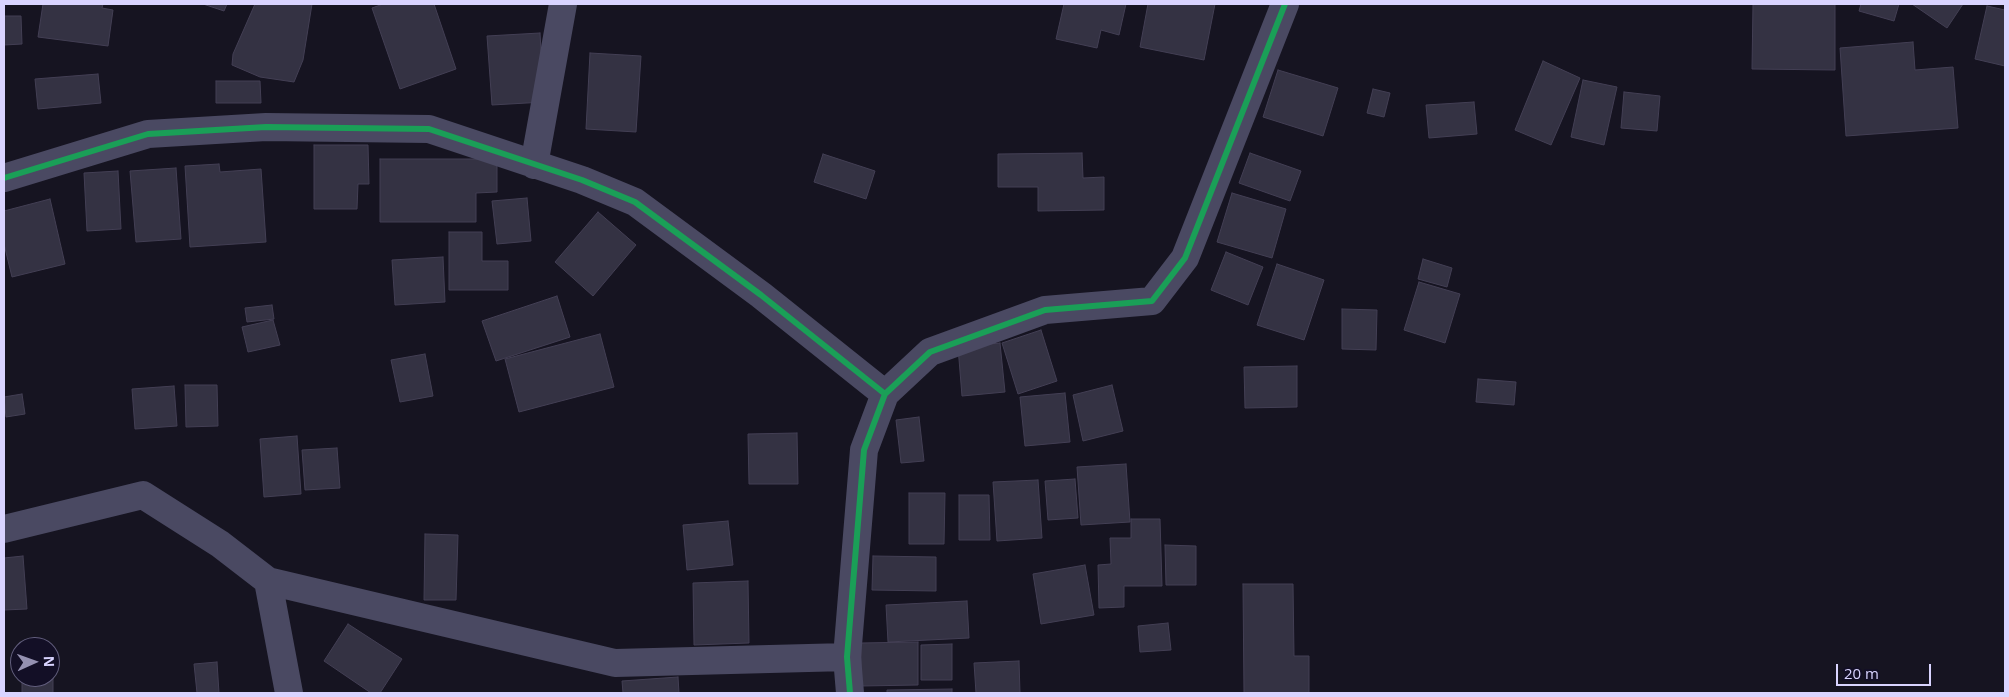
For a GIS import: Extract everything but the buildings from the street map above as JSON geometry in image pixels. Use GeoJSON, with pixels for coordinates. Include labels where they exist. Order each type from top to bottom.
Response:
{"type":"FeatureCollection","features":[{"type":"Feature","properties":{"kind":"street"},"geometry":{"type":"LineString","coordinates":[[534,165],[563,4]]}},
{"type":"Feature","properties":{"kind":"street"},"geometry":{"type":"LineString","coordinates":[[850,693],[847,657],[864,450],[886,394],[930,352],[1045,310],[1152,301],[1186,258],[1285,4]]}},
{"type":"Feature","properties":{"kind":"street"},"geometry":{"type":"LineString","coordinates":[[4,178],[148,134],[266,127],[429,129],[582,180],[635,202],[761,295],[886,394]]}},
{"type":"Feature","properties":{"kind":"street"},"geometry":{"type":"LineString","coordinates":[[4,529],[143,494],[220,544],[268,581],[615,664],[847,657]]}},
{"type":"Feature","properties":{"kind":"street"},"geometry":{"type":"LineString","coordinates":[[268,581],[289,693]]}},
{"type":"Feature","properties":{"kind":"cycle path"},"geometry":{"type":"LineString","coordinates":[[850,693],[847,657],[864,450],[885,394],[930,352],[1045,310],[1152,301],[1185,258],[1285,4]]}},
{"type":"Feature","properties":{"kind":"cycle path"},"geometry":{"type":"LineString","coordinates":[[4,178],[148,134],[266,127],[429,129],[582,180],[635,202],[761,295],[885,394]]}}]}
